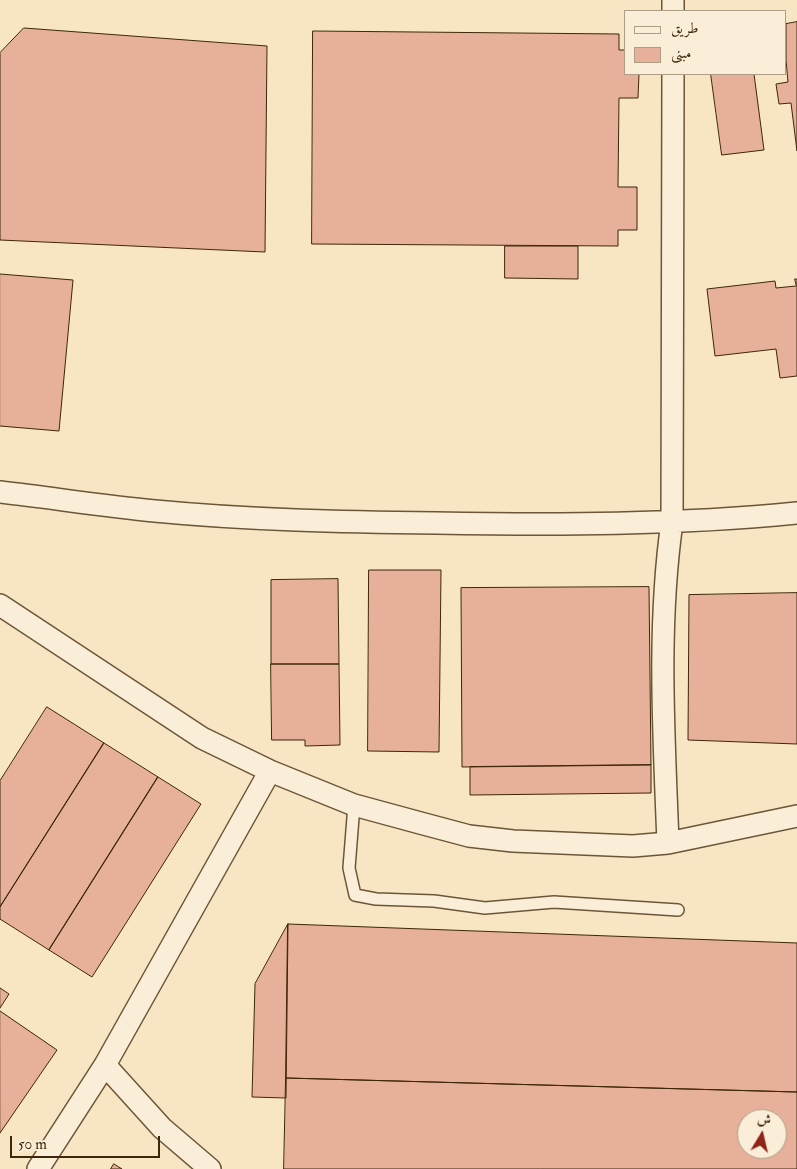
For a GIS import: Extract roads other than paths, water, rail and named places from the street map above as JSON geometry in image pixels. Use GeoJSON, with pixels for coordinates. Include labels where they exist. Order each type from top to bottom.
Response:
{"type":"FeatureCollection","features":[{"type":"Feature","properties":{"kind":"street"},"geometry":{"type":"LineString","coordinates":[[668,842],[664,711],[664,620],[668,548],[672,522],[673,75]]}},
{"type":"Feature","properties":{"kind":"street"},"geometry":{"type":"LineString","coordinates":[[0,492],[157,511],[320,521],[494,524],[672,522],[727,520],[797,513]]}},
{"type":"Feature","properties":{"kind":"street"},"geometry":{"type":"LineString","coordinates":[[0,605],[202,738],[270,771],[354,805],[469,836],[585,846],[633,846],[668,842],[797,816]]}},
{"type":"Feature","properties":{"kind":"street"},"geometry":{"type":"LineString","coordinates":[[38,1169],[105,1065],[270,771]]}},
{"type":"Feature","properties":{"kind":"street"},"geometry":{"type":"LineString","coordinates":[[105,1065],[162,1128],[210,1169]]}},
{"type":"Feature","properties":{"kind":"lane"},"geometry":{"type":"LineString","coordinates":[[354,805],[349,868],[355,895],[376,899],[434,901],[485,908],[554,902],[678,910]]}}]}
